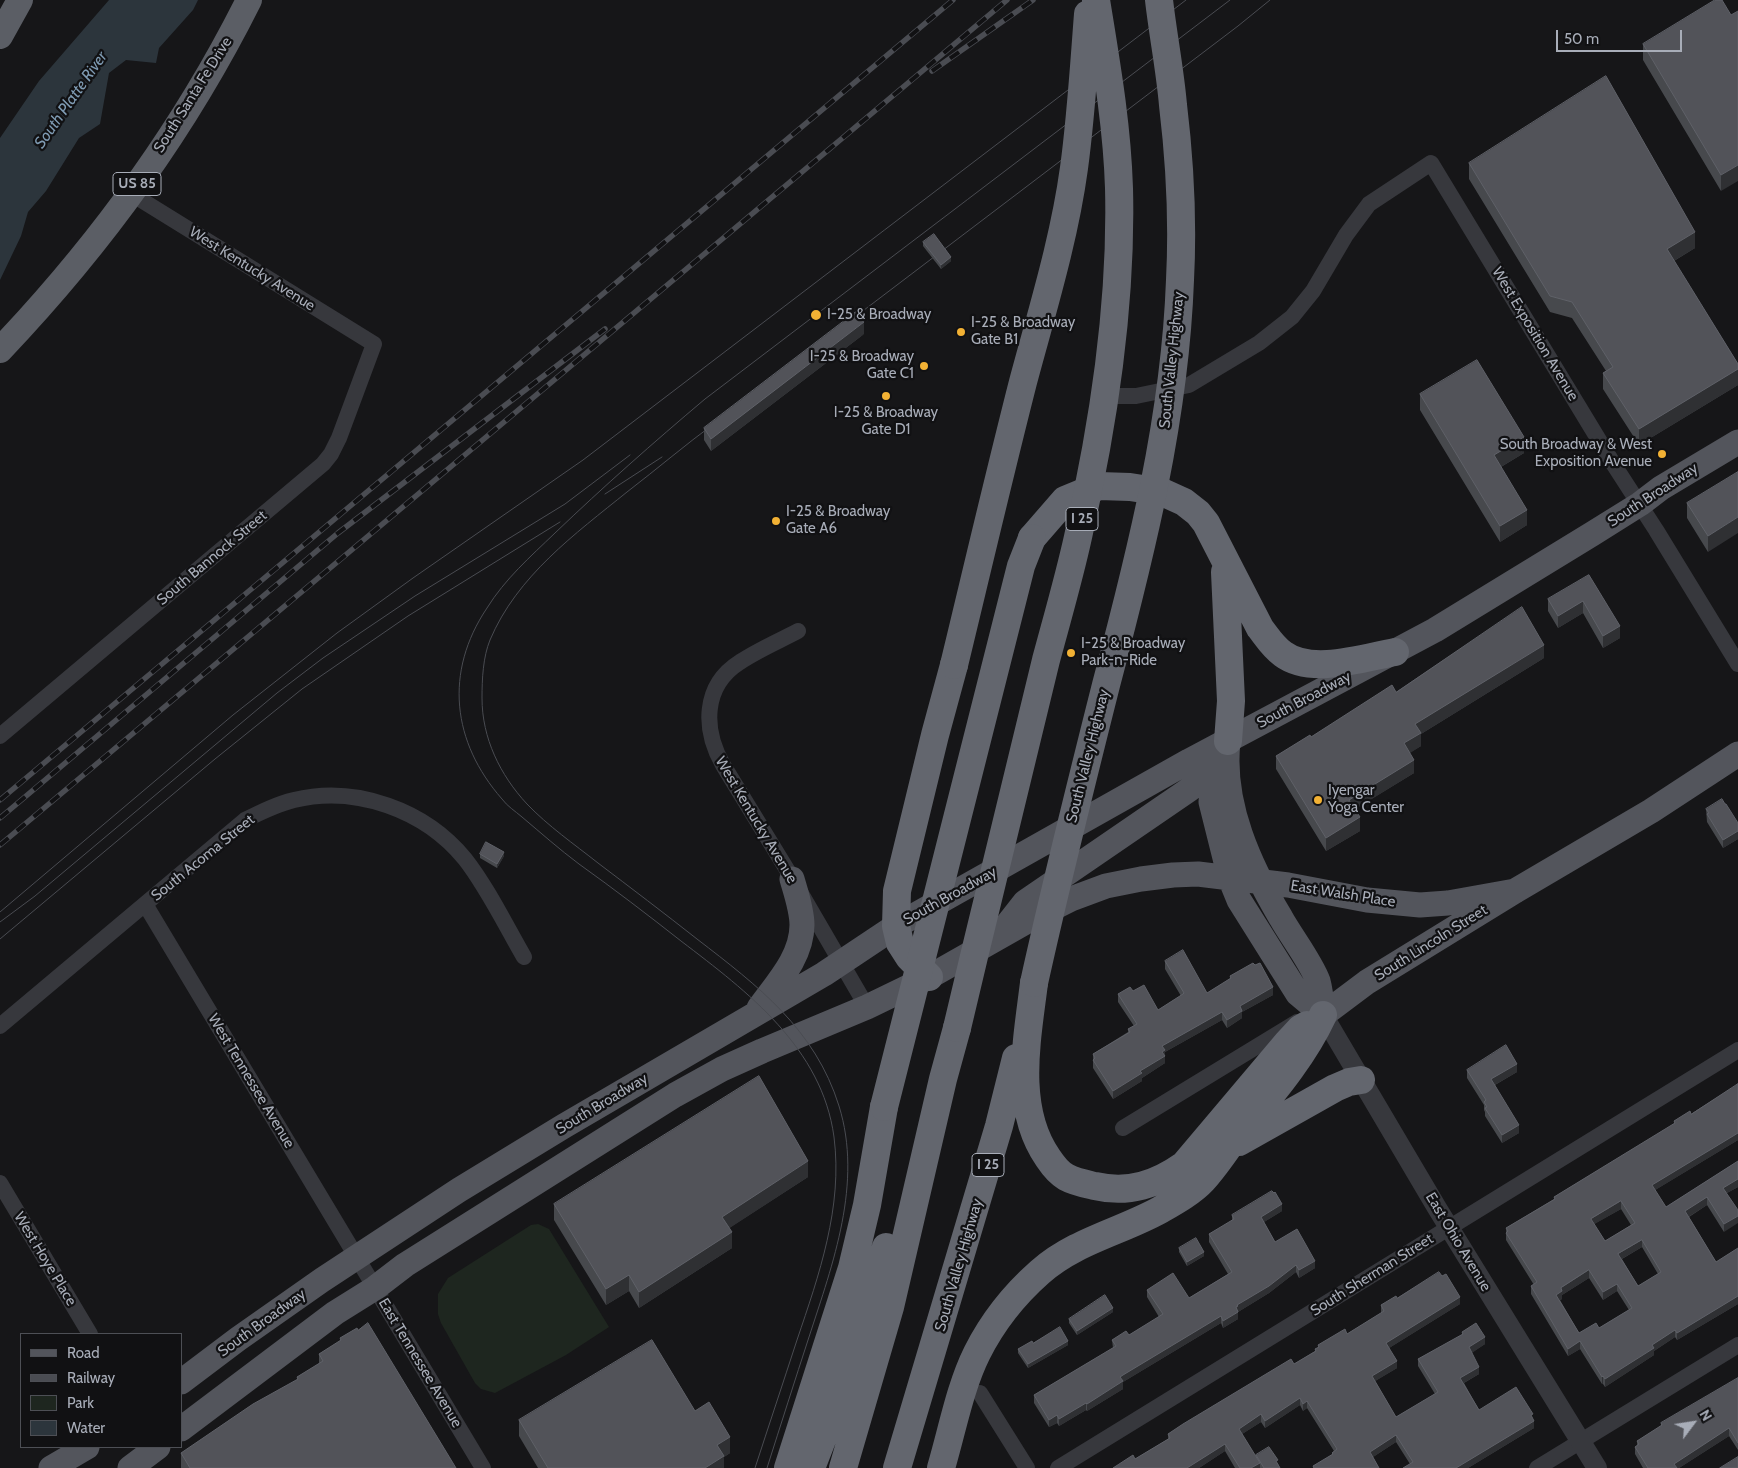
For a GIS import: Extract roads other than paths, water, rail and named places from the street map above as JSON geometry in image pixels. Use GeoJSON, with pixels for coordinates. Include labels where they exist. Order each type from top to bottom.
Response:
{"type":"FeatureCollection","features":[{"type":"Feature","properties":{"kind":"highway"},"geometry":{"type":"LineString","coordinates":[[0,36],[20,0]]}},
{"type":"Feature","properties":{"kind":"highway","name":"South Santa Fe Drive"},"geometry":{"type":"LineString","coordinates":[[0,350],[77,264],[130,193],[195,96],[234,30],[249,0]]}},
{"type":"Feature","properties":{"kind":"highway"},"geometry":{"type":"LineString","coordinates":[[929,977],[909,957],[900,943],[896,926],[897,891],[1058,247],[1074,168],[1089,0]]}},
{"type":"Feature","properties":{"kind":"highway","name":"I 25"},"geometry":{"type":"LineString","coordinates":[[843,1468],[890,1306],[943,1079],[1078,538],[1103,412],[1115,305],[1119,189],[1116,126],[1096,0]]}},
{"type":"Feature","properties":{"kind":"highway","name":"South Valley Highway"},"geometry":{"type":"LineString","coordinates":[[897,1468],[999,1126],[1034,983],[1061,860],[1135,573],[1162,445],[1172,383],[1180,280],[1180,189],[1173,103],[1159,0]]}},
{"type":"Feature","properties":{"kind":"highway"},"geometry":{"type":"LineString","coordinates":[[788,1468],[852,1268],[867,1205],[884,1107],[1021,566],[1032,538],[1065,500],[1099,486],[1130,487],[1162,492],[1184,502],[1206,523],[1260,628],[1269,641],[1282,654],[1309,664],[1322,665],[1395,652]]}},
{"type":"Feature","properties":{"kind":"highway"},"geometry":{"type":"LineString","coordinates":[[1224,558],[1231,668],[1231,701],[1227,752]]}},
{"type":"Feature","properties":{"kind":"highway"},"geometry":{"type":"LineString","coordinates":[[1034,983],[1026,1048],[1026,1086],[1028,1108],[1041,1148],[1052,1164],[1065,1176],[1084,1184],[1105,1189],[1127,1190],[1147,1186],[1168,1176],[1184,1165],[1300,1029],[1323,1015]]}},
{"type":"Feature","properties":{"kind":"highway"},"geometry":{"type":"LineString","coordinates":[[941,1468],[968,1376],[977,1353],[993,1326],[1023,1290],[1040,1272],[1061,1256],[1084,1243],[1159,1210],[1203,1180],[1294,1065],[1315,1032],[1323,1015]]}},
{"type":"Feature","properties":{"kind":"highway"},"geometry":{"type":"LineString","coordinates":[[811,1468],[855,1351],[891,1230],[943,1079]]}},
{"type":"Feature","properties":{"kind":"highway"},"geometry":{"type":"LineString","coordinates":[[1227,1149],[1335,1088],[1360,1080]]}},
{"type":"Feature","properties":{"kind":"main road","name":"South Broadway"},"geometry":{"type":"LineString","coordinates":[[182,1381],[238,1339],[357,1258],[459,1190],[508,1160],[841,963],[896,926],[1189,761],[1227,752],[1512,583],[1640,504],[1661,488],[1738,442]]}},
{"type":"Feature","properties":{"kind":"main road","name":"East Ohio Avenue"},"geometry":{"type":"LineString","coordinates":[[1227,752],[1212,791],[1211,802],[1230,878],[1247,913],[1298,994],[1323,1015]]}},
{"type":"Feature","properties":{"kind":"main road","name":"East Ohio Avenue"},"geometry":{"type":"LineString","coordinates":[[1227,752],[1230,793],[1246,850],[1280,918],[1315,975],[1321,996],[1323,1015]]}},
{"type":"Feature","properties":{"kind":"main road"},"geometry":{"type":"LineString","coordinates":[[994,941],[1025,902],[1190,789],[1227,752]]}},
{"type":"Feature","properties":{"kind":"main road","name":"South Lincoln Street"},"geometry":{"type":"LineString","coordinates":[[1323,1015],[1367,982],[1515,890],[1652,811],[1738,754]]}},
{"type":"Feature","properties":{"kind":"main road","name":"South Broadway"},"geometry":{"type":"LineString","coordinates":[[182,1428],[328,1318],[405,1265],[675,1094],[722,1069],[867,1007],[929,977],[1033,918],[1063,903],[1106,886],[1173,875],[1198,874],[1230,878]]}},
{"type":"Feature","properties":{"kind":"main road","name":"East Walsh Place"},"geometry":{"type":"LineString","coordinates":[[1230,878],[1288,884],[1367,900],[1420,905],[1456,902],[1515,890]]}},
{"type":"Feature","properties":{"kind":"main road"},"geometry":{"type":"LineString","coordinates":[[755,1014],[792,962],[800,940],[801,915],[792,879]]}},
{"type":"Feature","properties":{"kind":"main road"},"geometry":{"type":"LineString","coordinates":[[51,1468],[85,1448]]}},
{"type":"Feature","properties":{"kind":"main road"},"geometry":{"type":"LineString","coordinates":[[130,1468],[157,1448]]}},
{"type":"Feature","properties":{"kind":"street","name":"West Exposition Avenue"},"geometry":{"type":"LineString","coordinates":[[1114,396],[1136,396],[1189,385],[1259,343],[1292,317],[1313,292],[1346,235],[1370,204],[1431,163],[1614,465],[1738,664]]}},
{"type":"Feature","properties":{"kind":"street","name":"West Kentucky Avenue"},"geometry":{"type":"LineString","coordinates":[[130,193],[374,344]]}},
{"type":"Feature","properties":{"kind":"street","name":"South Bannock Street"},"geometry":{"type":"LineString","coordinates":[[3,728],[323,464],[331,454],[339,438],[374,344]]}},
{"type":"Feature","properties":{"kind":"street","name":"West Kentucky Avenue"},"geometry":{"type":"LineString","coordinates":[[798,631],[739,662],[728,671],[718,684],[710,701],[708,719],[711,737],[715,752],[867,1007]]}},
{"type":"Feature","properties":{"kind":"street","name":"South Acoma Street"},"geometry":{"type":"LineString","coordinates":[[0,1026],[245,820],[269,808],[295,800],[322,796],[375,801],[401,810],[424,823],[446,840],[465,859],[524,957]]}},
{"type":"Feature","properties":{"kind":"street","name":"West Tennessee Avenue"},"geometry":{"type":"LineString","coordinates":[[144,904],[357,1258]]}},
{"type":"Feature","properties":{"kind":"street","name":"East Ohio Avenue"},"geometry":{"type":"LineString","coordinates":[[1323,1015],[1449,1228],[1597,1468]]}},
{"type":"Feature","properties":{"kind":"street","name":"South Lincoln Street"},"geometry":{"type":"LineString","coordinates":[[1123,1128],[1295,1023],[1323,1015]]}},
{"type":"Feature","properties":{"kind":"street","name":"South Sherman Street"},"geometry":{"type":"LineString","coordinates":[[1058,1468],[1738,1050]]}},
{"type":"Feature","properties":{"kind":"street","name":"West Hoye Place"},"geometry":{"type":"LineString","coordinates":[[0,1183],[89,1333]]}},
{"type":"Feature","properties":{"kind":"street","name":"East Tennessee Avenue"},"geometry":{"type":"LineString","coordinates":[[357,1258],[483,1468]]}},
{"type":"Feature","properties":{"kind":"street"},"geometry":{"type":"LineString","coordinates":[[1536,1468],[1738,1345]]}},
{"type":"Feature","properties":{"kind":"street"},"geometry":{"type":"LineString","coordinates":[[980,1393],[1027,1468]]}},
{"type":"Feature","properties":{"kind":"water","name":"South Platte River"},"geometry":{"type":"Polygon","coordinates":[[[109,0],[198,0],[193,10],[159,48],[156,63],[126,60],[109,73],[100,124],[79,138],[46,191],[28,212],[21,236],[0,280],[0,138],[39,81],[109,0]]]}},
{"type":"Feature","properties":{"kind":"tram line"},"geometry":{"type":"LineString","coordinates":[[0,912],[233,715],[337,633],[583,460],[1186,0]]}},
{"type":"Feature","properties":{"kind":"tram line"},"geometry":{"type":"LineString","coordinates":[[755,1468],[821,1266],[832,1215],[836,1163],[834,1137],[827,1105],[814,1076],[798,1049],[756,1002],[706,960],[564,853],[504,802],[485,777],[473,754],[464,730],[460,706],[460,682],[464,657],[473,632],[494,597],[510,578],[592,499],[686,415],[1230,0]]}},
{"type":"Feature","properties":{"kind":"tram line"},"geometry":{"type":"LineString","coordinates":[[847,323],[1270,0]]}},
{"type":"Feature","properties":{"kind":"tram line"},"geometry":{"type":"LineString","coordinates":[[715,423],[568,540],[515,596],[490,640],[484,661],[482,698],[485,727],[494,755],[517,793],[561,835],[742,974],[782,1011],[815,1054],[829,1079],[839,1106],[846,1135],[848,1164],[842,1223],[827,1281],[767,1468]]}},
{"type":"Feature","properties":{"kind":"tram line"},"geometry":{"type":"LineString","coordinates":[[0,922],[35,896],[277,693],[323,658],[415,596],[565,504],[630,455]]}},
{"type":"Feature","properties":{"kind":"tram line"},"geometry":{"type":"LineString","coordinates":[[605,494],[662,457]]}},
{"type":"Feature","properties":{"kind":"tram line"},"geometry":{"type":"LineString","coordinates":[[0,939],[215,759],[302,689],[408,616],[560,522]]}},
{"type":"Feature","properties":{"kind":"railway"},"geometry":{"type":"LineString","coordinates":[[0,800],[953,0]]}},
{"type":"Feature","properties":{"kind":"railway"},"geometry":{"type":"LineString","coordinates":[[0,845],[1007,0]]}},
{"type":"Feature","properties":{"kind":"railway"},"geometry":{"type":"LineString","coordinates":[[932,71],[1033,0]]}},
{"type":"Feature","properties":{"kind":"railway"},"geometry":{"type":"LineString","coordinates":[[0,818],[338,533],[605,329]]}},
{"type":"Feature","properties":{"kind":"place","name":"I-25 & Broadway"},"geometry":{"type":"Point","coordinates":[816,315]}},
{"type":"Feature","properties":{"kind":"place","name":"I-25 & Broadway Gate B1"},"geometry":{"type":"Point","coordinates":[961,332]}},
{"type":"Feature","properties":{"kind":"place","name":"I-25 & Broadway Gate C1"},"geometry":{"type":"Point","coordinates":[924,366]}},
{"type":"Feature","properties":{"kind":"place","name":"I-25 & Broadway Gate D1"},"geometry":{"type":"Point","coordinates":[886,396]}},
{"type":"Feature","properties":{"kind":"place","name":"South Broadway & West Exposition Avenue"},"geometry":{"type":"Point","coordinates":[1662,454]}},
{"type":"Feature","properties":{"kind":"place","name":"I-25 & Broadway Gate A6"},"geometry":{"type":"Point","coordinates":[776,521]}},
{"type":"Feature","properties":{"kind":"place","name":"I-25 & Broadway Park-n-Ride"},"geometry":{"type":"Point","coordinates":[1071,653]}},
{"type":"Feature","properties":{"kind":"place","name":"Iyengar Yoga Center"},"geometry":{"type":"Point","coordinates":[1318,800]}}]}
